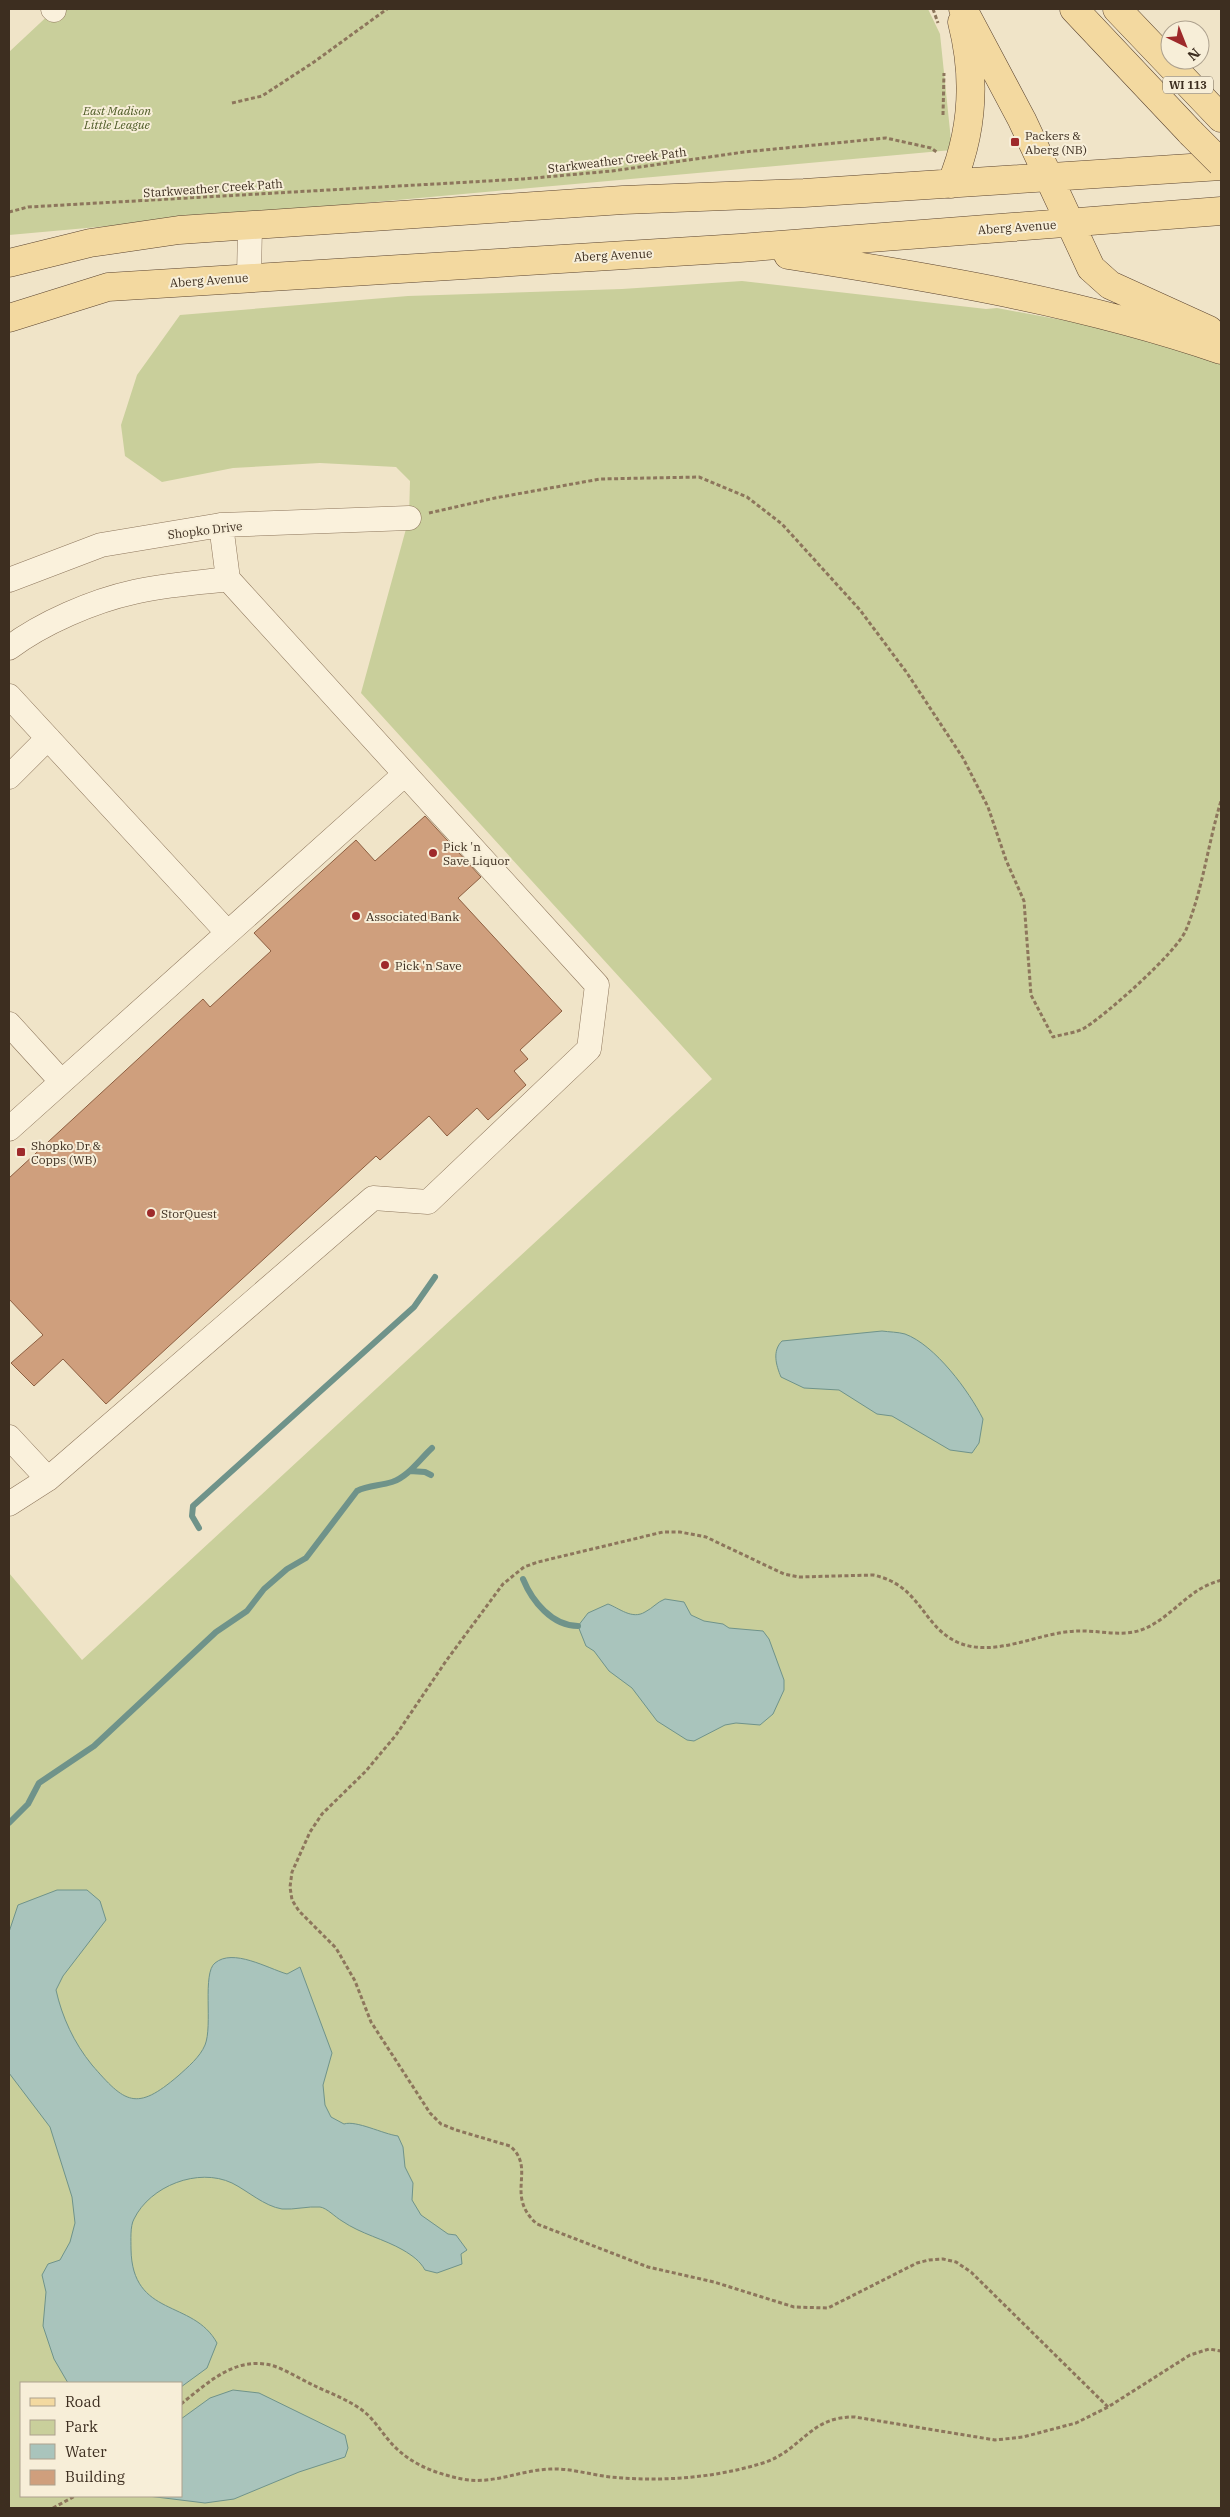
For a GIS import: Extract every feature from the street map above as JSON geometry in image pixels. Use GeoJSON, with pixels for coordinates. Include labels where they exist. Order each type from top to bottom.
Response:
{"type":"FeatureCollection","features":[{"type":"Feature","properties":{"kind":"main road"},"geometry":{"type":"LineString","coordinates":[[963,9],[996,68],[1050,178],[1086,261],[1103,280],[1120,290],[1221,336]]}},
{"type":"Feature","properties":{"kind":"main road","name":"WI 113"},"geometry":{"type":"LineString","coordinates":[[1074,9],[1221,165]]}},
{"type":"Feature","properties":{"kind":"main road","name":"WI 113"},"geometry":{"type":"LineString","coordinates":[[1117,9],[1221,118]]}},
{"type":"Feature","properties":{"kind":"main road"},"geometry":{"type":"LineString","coordinates":[[947,160],[968,128],[971,76],[967,42],[949,18]]}},
{"type":"Feature","properties":{"kind":"main road"},"geometry":{"type":"LineString","coordinates":[[9,263],[100,242],[178,230],[623,200],[947,160],[1050,178],[1221,165]]}},
{"type":"Feature","properties":{"kind":"main road"},"geometry":{"type":"LineString","coordinates":[[1172,214],[1184,206],[1200,201],[1221,199]]}},
{"type":"Feature","properties":{"kind":"main road","name":"Aberg Avenue"},"geometry":{"type":"LineString","coordinates":[[9,318],[108,287],[740,248],[1221,211]]}},
{"type":"Feature","properties":{"kind":"main road"},"geometry":{"type":"LineString","coordinates":[[740,248],[894,272],[1028,296],[1162,330],[1221,350]]}},
{"type":"Feature","properties":{"kind":"street"},"geometry":{"type":"LineString","coordinates":[[249,277],[250,226]]}},
{"type":"Feature","properties":{"kind":"street","name":"Shopko Drive"},"geometry":{"type":"LineString","coordinates":[[9,580],[101,545],[221,525],[408,518]]}},
{"type":"Feature","properties":{"kind":"street"},"geometry":{"type":"LineString","coordinates":[[9,1504],[48,1479],[373,1198],[428,1202],[589,1049],[597,985],[228,578],[221,525]]}},
{"type":"Feature","properties":{"kind":"street"},"geometry":{"type":"LineString","coordinates":[[9,648],[26,635],[77,611],[133,592],[228,578]]}},
{"type":"Feature","properties":{"kind":"street"},"geometry":{"type":"LineString","coordinates":[[9,696],[227,932]]}},
{"type":"Feature","properties":{"kind":"street"},"geometry":{"type":"LineString","coordinates":[[9,777],[48,738]]}},
{"type":"Feature","properties":{"kind":"street"},"geometry":{"type":"LineString","coordinates":[[9,1129],[405,774]]}},
{"type":"Feature","properties":{"kind":"street"},"geometry":{"type":"LineString","coordinates":[[9,1024],[61,1081]]}},
{"type":"Feature","properties":{"kind":"street"},"geometry":{"type":"LineString","coordinates":[[9,1437],[48,1479]]}},
{"type":"Feature","properties":{"kind":"path"},"geometry":{"type":"LineString","coordinates":[[232,104],[262,96],[314,62],[387,9]]}},
{"type":"Feature","properties":{"kind":"path"},"geometry":{"type":"LineString","coordinates":[[933,9],[949,18]]}},
{"type":"Feature","properties":{"kind":"path"},"geometry":{"type":"LineString","coordinates":[[943,120],[944,64]]}},
{"type":"Feature","properties":{"kind":"path","name":"Starkweather Creek Path"},"geometry":{"type":"LineString","coordinates":[[9,212],[28,207],[602,172],[744,152],[886,138],[931,148],[947,160]]}},
{"type":"Feature","properties":{"kind":"path"},"geometry":{"type":"LineString","coordinates":[[408,518],[495,498],[600,479],[699,477],[747,497],[782,524],[860,610],[907,673],[968,766],[988,807],[1006,860],[1024,901],[1031,995],[1053,1037],[1085,1028],[1157,966],[1186,931],[1201,882],[1221,801]]}},
{"type":"Feature","properties":{"kind":"path"},"geometry":{"type":"LineString","coordinates":[[1108,2407],[971,2272],[956,2262],[943,2259],[917,2263],[844,2301],[828,2308],[812,2309],[794,2307],[714,2282],[648,2267],[537,2224],[527,2216],[522,2206],[519,2192],[522,2164],[518,2153],[503,2144],[441,2124],[430,2113],[371,2022],[355,1981],[336,1948],[299,1911],[292,1900],[290,1887],[296,1864],[310,1832],[322,1814],[385,1750],[504,1584],[524,1566],[663,1532],[694,1534],[725,1546],[770,1570],[784,1574],[799,1577],[873,1574],[885,1577],[908,1591],[948,1637],[973,1647],[989,1647],[1062,1632],[1098,1631],[1128,1633],[1142,1630],[1195,1592],[1221,1580]]}},
{"type":"Feature","properties":{"kind":"path"},"geometry":{"type":"LineString","coordinates":[[182,2403],[225,2371],[242,2365],[261,2363],[276,2367],[351,2404],[367,2414],[397,2448],[413,2462],[462,2479],[482,2481],[552,2469],[645,2480],[673,2480],[728,2472],[764,2462],[788,2452],[820,2423],[838,2417],[855,2417],[995,2440],[1024,2437],[1076,2423],[1108,2407],[1190,2355],[1209,2349],[1221,2351]]}},
{"type":"Feature","properties":{"kind":"path"},"geometry":{"type":"LineString","coordinates":[[53,2508],[73,2497]]}},
{"type":"Feature","properties":{"kind":"green space","name":"East Madison Little League"},"geometry":{"type":"Polygon","coordinates":[[[55,9],[928,9],[940,34],[952,150],[9,235],[9,52],[55,9]]]}},
{"type":"Feature","properties":{"kind":"green space"},"geometry":{"type":"Polygon","coordinates":[[[742,281],[986,309],[997,308],[1127,332],[1221,364],[1221,2508],[9,2508],[9,1573],[82,1660],[712,1079],[361,693],[409,518],[410,481],[396,467],[320,463],[233,468],[162,482],[125,456],[121,425],[137,375],[180,315],[408,296],[622,289],[742,281]]]}},
{"type":"Feature","properties":{"kind":"water"},"geometry":{"type":"Polygon","coordinates":[[[882,1331],[905,1334],[928,1348],[950,1370],[969,1395],[983,1419],[979,1443],[972,1453],[950,1450],[892,1416],[877,1414],[839,1390],[804,1388],[781,1377],[776,1363],[776,1354],[782,1341],[882,1331]]]}},
{"type":"Feature","properties":{"kind":"water"},"geometry":{"type":"Polygon","coordinates":[[[665,1599],[684,1602],[691,1615],[704,1621],[723,1624],[729,1628],[763,1631],[769,1639],[784,1680],[784,1690],[773,1714],[760,1725],[736,1723],[725,1725],[694,1741],[687,1740],[657,1721],[632,1688],[609,1671],[594,1651],[586,1646],[578,1626],[588,1613],[608,1604],[626,1613],[635,1615],[648,1610],[665,1599]]]}},
{"type":"Feature","properties":{"kind":"water"},"geometry":{"type":"Polygon","coordinates":[[[57,1890],[87,1890],[100,1901],[106,1920],[63,1976],[56,1990],[70,2029],[86,2057],[113,2088],[123,2095],[132,2098],[151,2095],[164,2087],[190,2065],[203,2049],[208,2026],[209,1977],[215,1963],[222,1959],[240,1958],[287,1974],[300,1967],[332,2053],[323,2085],[325,2105],[331,2117],[344,2124],[355,2124],[398,2136],[403,2147],[405,2167],[413,2183],[412,2200],[421,2215],[448,2234],[456,2235],[467,2250],[461,2254],[462,2264],[437,2273],[425,2270],[416,2259],[403,2250],[349,2226],[320,2207],[282,2209],[262,2202],[232,2183],[219,2179],[205,2177],[176,2183],[151,2197],[141,2207],[134,2219],[131,2249],[134,2271],[141,2287],[152,2297],[194,2319],[206,2329],[217,2343],[207,2368],[182,2386],[182,2382],[67,2382],[54,2359],[43,2326],[46,2292],[42,2275],[48,2264],[60,2260],[70,2242],[75,2223],[72,2197],[50,2127],[9,2073],[9,1932],[18,1905],[57,1890]]]}},
{"type":"Feature","properties":{"kind":"water"},"geometry":{"type":"Polygon","coordinates":[[[233,2390],[259,2393],[345,2435],[348,2448],[345,2457],[299,2472],[234,2499],[205,2503],[156,2497],[182,2497],[182,2418],[210,2398],[233,2390]]]}},
{"type":"Feature","properties":{"kind":"building"},"geometry":{"type":"Polygon","coordinates":[[[425,816],[481,877],[458,898],[562,1011],[520,1050],[528,1059],[514,1071],[526,1085],[488,1120],[477,1108],[447,1136],[429,1116],[380,1160],[376,1156],[106,1404],[63,1359],[34,1386],[11,1363],[43,1335],[9,1299],[9,1178],[203,999],[210,1007],[271,951],[254,933],[356,840],[375,861],[425,816]]]}},
{"type":"Feature","properties":{"kind":"waterway"},"geometry":{"type":"LineString","coordinates":[[199,1528],[192,1516],[193,1506],[414,1307],[435,1277]]}},
{"type":"Feature","properties":{"kind":"waterway"},"geometry":{"type":"LineString","coordinates":[[9,1823],[28,1804],[39,1783],[94,1746],[216,1632],[247,1611],[264,1589],[287,1569],[306,1558],[357,1491],[398,1480],[409,1472],[432,1448]]}},
{"type":"Feature","properties":{"kind":"waterway"},"geometry":{"type":"LineString","coordinates":[[410,1471],[425,1472],[431,1475]]}},
{"type":"Feature","properties":{"kind":"waterway"},"geometry":{"type":"LineString","coordinates":[[523,1579],[532,1596],[544,1611],[560,1622],[578,1626]]}},
{"type":"Feature","properties":{"kind":"place","name":"Packers & Aberg (NB)"},"geometry":{"type":"Point","coordinates":[1015,142]}},
{"type":"Feature","properties":{"kind":"place","name":"Pick 'n Save Liquor"},"geometry":{"type":"Point","coordinates":[433,853]}},
{"type":"Feature","properties":{"kind":"place","name":"Associated Bank"},"geometry":{"type":"Point","coordinates":[356,916]}},
{"type":"Feature","properties":{"kind":"place","name":"Pick 'n Save"},"geometry":{"type":"Point","coordinates":[385,965]}},
{"type":"Feature","properties":{"kind":"place","name":"Shopko Dr & Copps (WB)"},"geometry":{"type":"Point","coordinates":[21,1152]}},
{"type":"Feature","properties":{"kind":"place","name":"StorQuest"},"geometry":{"type":"Point","coordinates":[151,1213]}}]}
